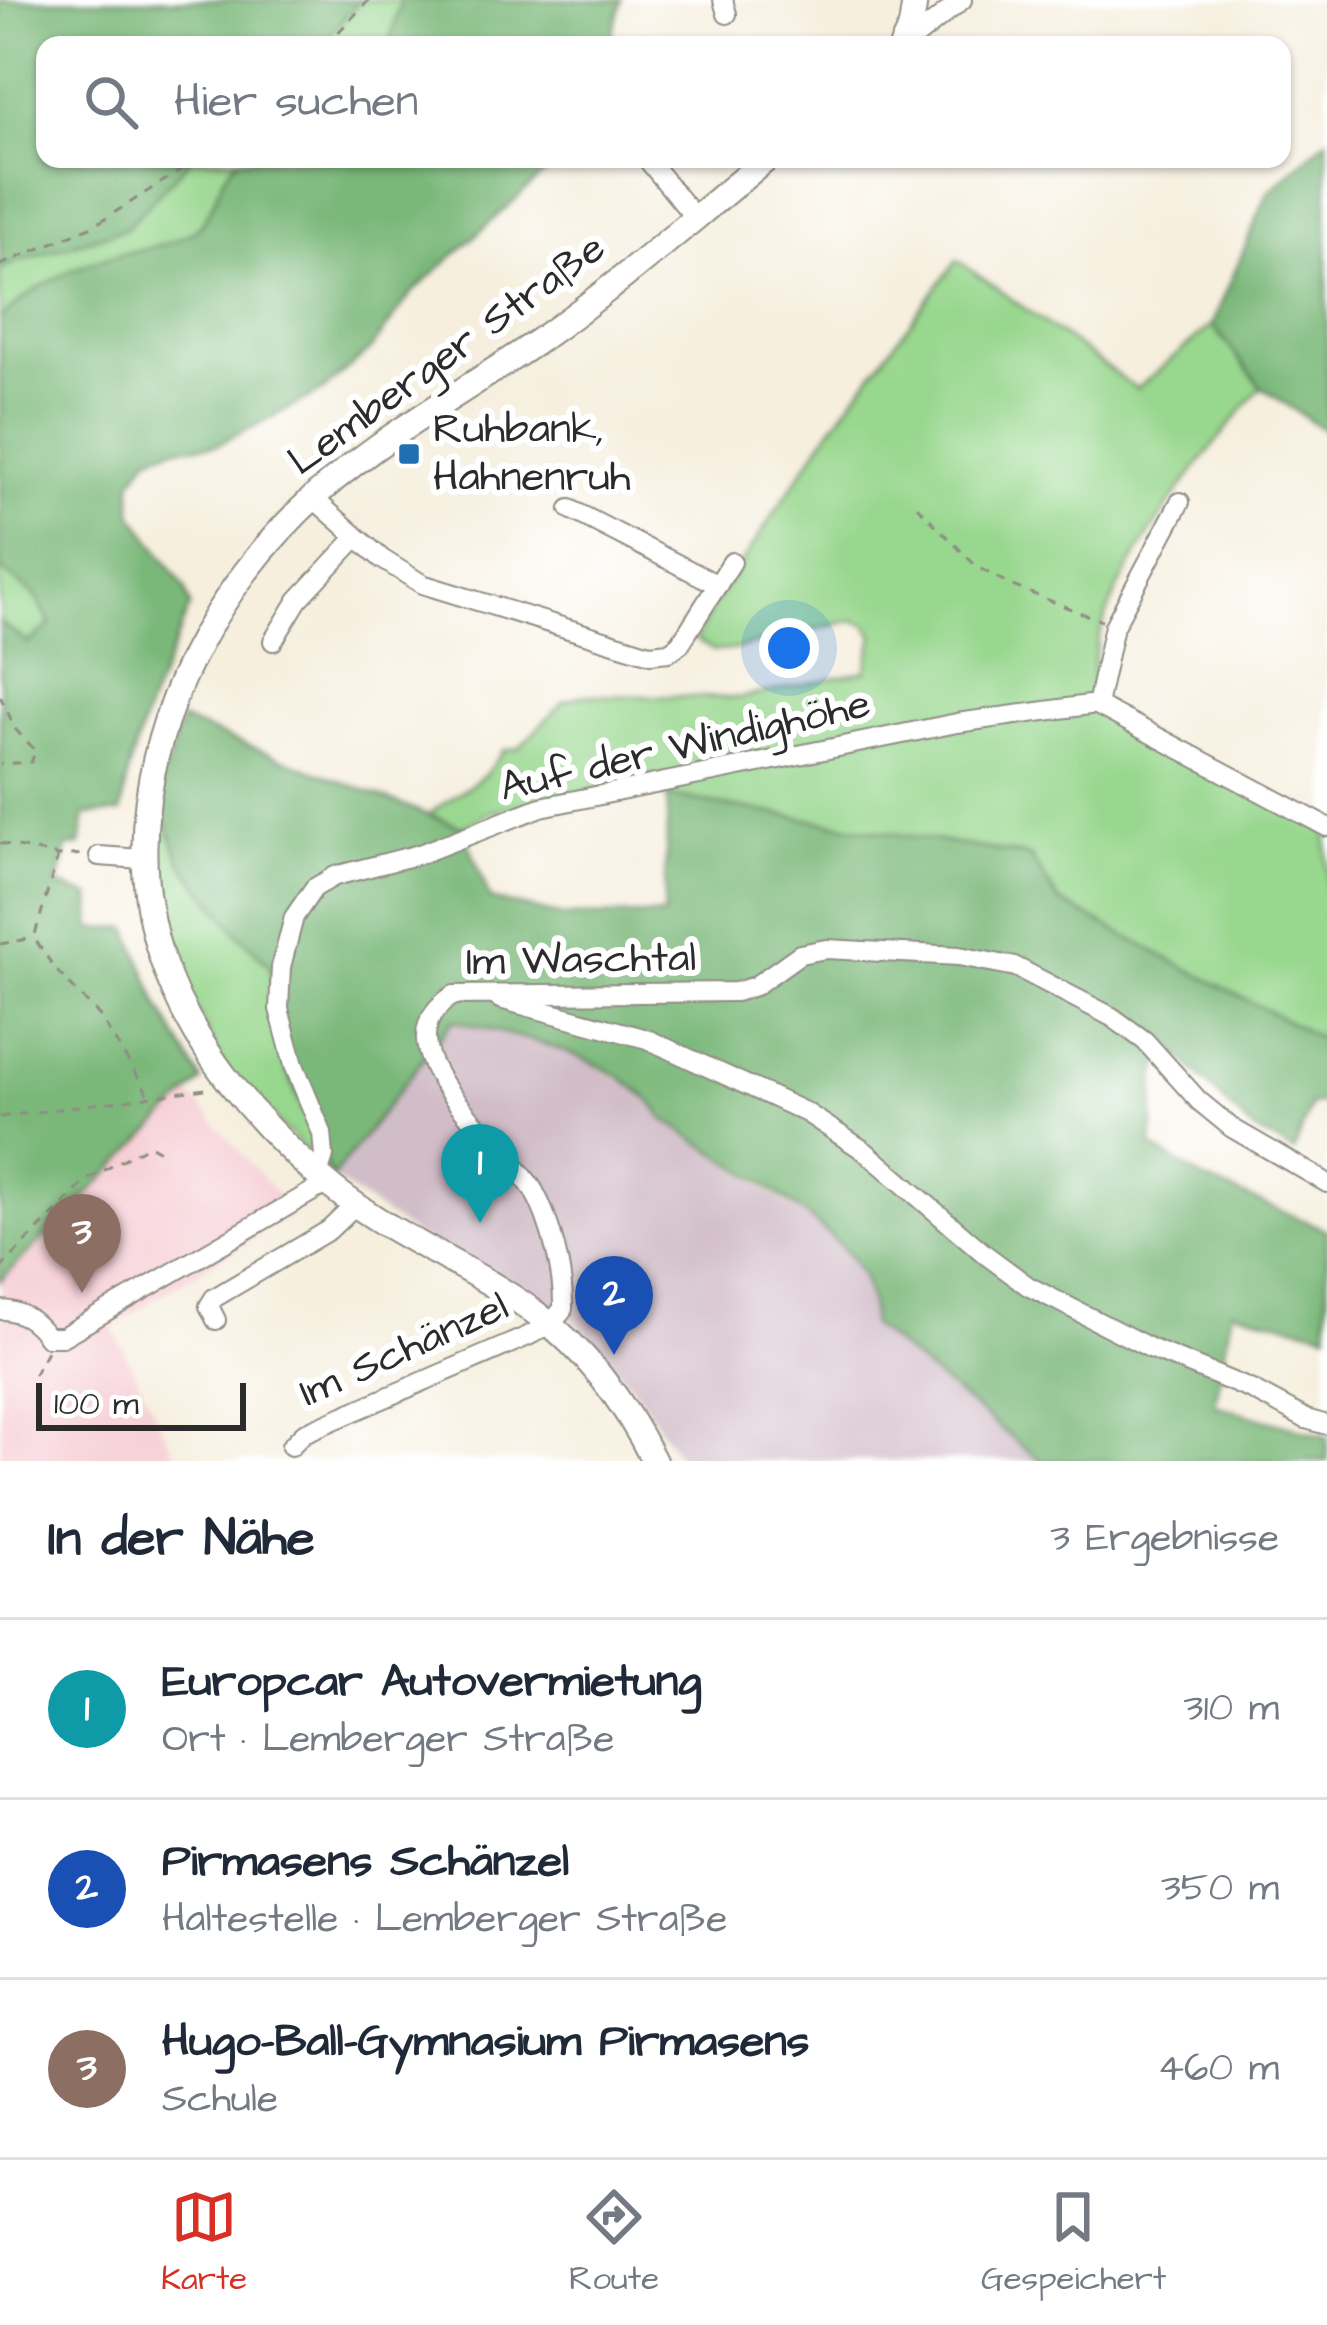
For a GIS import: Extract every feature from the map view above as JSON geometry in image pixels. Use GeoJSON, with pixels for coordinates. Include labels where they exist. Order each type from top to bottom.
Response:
{"type":"FeatureCollection","features":[{"type":"Feature","properties":{"kind":"main road"},"geometry":{"type":"LineString","coordinates":[[906,36],[915,5]]}},
{"type":"Feature","properties":{"kind":"main road","name":"Lemberger Straße"},"geometry":{"type":"LineString","coordinates":[[655,1461],[611,1389],[550,1324],[517,1300],[404,1238],[322,1179],[234,1086],[190,1021],[163,962],[146,903],[142,859],[150,779],[166,721],[196,650],[257,556],[356,461],[589,304],[756,168]]}},
{"type":"Feature","properties":{"kind":"street"},"geometry":{"type":"LineString","coordinates":[[915,5],[957,5]]}},
{"type":"Feature","properties":{"kind":"street"},"geometry":{"type":"LineString","coordinates":[[916,36],[957,5]]}},
{"type":"Feature","properties":{"kind":"street"},"geometry":{"type":"LineString","coordinates":[[654,168],[695,218]]}},
{"type":"Feature","properties":{"kind":"street"},"geometry":{"type":"LineString","coordinates":[[313,498],[404,574],[449,594],[650,654],[669,652],[685,638],[732,562]]}},
{"type":"Feature","properties":{"kind":"street"},"geometry":{"type":"LineString","coordinates":[[1180,502],[1114,626],[1097,705],[1327,827]]}},
{"type":"Feature","properties":{"kind":"street"},"geometry":{"type":"LineString","coordinates":[[571,509],[718,585]]}},
{"type":"Feature","properties":{"kind":"street"},"geometry":{"type":"LineString","coordinates":[[273,641],[305,591],[356,538]]}},
{"type":"Feature","properties":{"kind":"street","name":"Auf der Windighöhe"},"geometry":{"type":"LineString","coordinates":[[322,1179],[322,1133],[294,1065],[279,1009],[281,967],[294,916],[314,888],[335,876],[420,854],[541,807],[957,723],[1097,705]]}},
{"type":"Feature","properties":{"kind":"street"},"geometry":{"type":"LineString","coordinates":[[99,856],[142,859]]}},
{"type":"Feature","properties":{"kind":"street","name":"Im Waschtal"},"geometry":{"type":"LineString","coordinates":[[550,1324],[563,1310],[564,1300],[543,1209],[519,1171],[454,1100],[432,1066],[425,1041],[432,1014],[454,994],[736,992],[754,986],[800,954],[826,949],[959,956],[1016,967],[1112,1017],[1144,1041],[1199,1101],[1232,1128],[1327,1183]]}},
{"type":"Feature","properties":{"kind":"street"},"geometry":{"type":"LineString","coordinates":[[484,994],[647,1039],[807,1113],[866,1152],[1028,1286],[1150,1348],[1327,1425]]}},
{"type":"Feature","properties":{"kind":"street"},"geometry":{"type":"LineString","coordinates":[[0,1310],[12,1310],[38,1323],[46,1337],[53,1339],[76,1330],[258,1223],[322,1179]]}},
{"type":"Feature","properties":{"kind":"street"},"geometry":{"type":"LineString","coordinates":[[216,1320],[209,1306],[214,1298],[329,1230],[356,1204]]}},
{"type":"Feature","properties":{"kind":"street","name":"Im Schänzel"},"geometry":{"type":"LineString","coordinates":[[291,1446],[304,1432],[550,1324]]}},
{"type":"Feature","properties":{"kind":"path"},"geometry":{"type":"LineString","coordinates":[[335,36],[369,0]]}},
{"type":"Feature","properties":{"kind":"path"},"geometry":{"type":"LineString","coordinates":[[0,266],[95,225],[184,168]]}},
{"type":"Feature","properties":{"kind":"path"},"geometry":{"type":"LineString","coordinates":[[917,506],[977,567],[1114,626]]}},
{"type":"Feature","properties":{"kind":"path"},"geometry":{"type":"LineString","coordinates":[[0,696],[16,730],[36,751],[31,762],[0,764]]}},
{"type":"Feature","properties":{"kind":"path"},"geometry":{"type":"LineString","coordinates":[[0,843],[58,856],[99,856]]}},
{"type":"Feature","properties":{"kind":"path"},"geometry":{"type":"LineString","coordinates":[[34,938],[58,856]]}},
{"type":"Feature","properties":{"kind":"path"},"geometry":{"type":"LineString","coordinates":[[0,944],[34,938]]}},
{"type":"Feature","properties":{"kind":"path"},"geometry":{"type":"LineString","coordinates":[[34,938],[55,969],[100,1015],[149,1095]]}},
{"type":"Feature","properties":{"kind":"path"},"geometry":{"type":"LineString","coordinates":[[0,1117],[234,1086]]}},
{"type":"Feature","properties":{"kind":"path"},"geometry":{"type":"LineString","coordinates":[[0,1269],[87,1180],[149,1145],[165,1154]]}},
{"type":"Feature","properties":{"kind":"path"},"geometry":{"type":"LineString","coordinates":[[34,1375],[53,1339]]}},
{"type":"Feature","properties":{"kind":"shaded area"},"geometry":{"type":"Polygon","coordinates":[[[453,1019],[575,1054],[652,1099],[664,1119],[828,1233],[855,1264],[872,1299],[871,1325],[1041,1461],[681,1461],[637,1393],[585,1330],[537,1291],[418,1237],[332,1178],[453,1019]]]}},
{"type":"Feature","properties":{"kind":"shaded area"},"geometry":{"type":"Polygon","coordinates":[[[189,1093],[293,1213],[112,1326],[179,1461],[0,1461],[0,1260],[83,1176],[189,1093]]]}},
{"type":"Feature","properties":{"kind":"green space"},"geometry":{"type":"Polygon","coordinates":[[[0,0],[360,0],[328,36],[36,36],[36,168],[183,168],[126,228],[12,263],[0,271],[0,0]]]}},
{"type":"Feature","properties":{"kind":"green space"},"geometry":{"type":"Polygon","coordinates":[[[360,0],[401,0],[391,36],[328,36],[360,0]]]}},
{"type":"Feature","properties":{"kind":"green space"},"geometry":{"type":"Polygon","coordinates":[[[401,0],[622,0],[612,36],[391,36],[401,0]]]}},
{"type":"Feature","properties":{"kind":"green space"},"geometry":{"type":"Polygon","coordinates":[[[1327,139],[1327,432],[1261,387],[1212,325],[1268,193],[1327,139]]]}},
{"type":"Feature","properties":{"kind":"green space"},"geometry":{"type":"Polygon","coordinates":[[[183,168],[230,168],[195,230],[76,269],[35,291],[0,319],[0,271],[12,263],[126,228],[183,168]]]}},
{"type":"Feature","properties":{"kind":"green space"},"geometry":{"type":"Polygon","coordinates":[[[230,168],[550,168],[411,294],[371,349],[321,392],[217,445],[173,448],[148,457],[132,481],[132,513],[185,588],[190,606],[148,707],[121,812],[85,815],[80,845],[67,847],[57,885],[90,896],[92,929],[128,928],[159,1006],[202,1081],[0,1281],[0,623],[28,643],[51,625],[36,596],[0,569],[0,319],[35,291],[76,269],[195,230],[208,215],[230,168]]]}},
{"type":"Feature","properties":{"kind":"green space"},"geometry":{"type":"Polygon","coordinates":[[[957,260],[1137,389],[1212,325],[1261,387],[1146,540],[1101,631],[1093,673],[1098,710],[1327,832],[1327,1012],[1320,1041],[1059,901],[1030,856],[668,796],[661,775],[493,811],[463,828],[429,814],[485,775],[504,750],[519,748],[564,701],[583,695],[740,698],[866,671],[874,636],[867,625],[854,620],[731,650],[714,651],[696,640],[713,606],[831,428],[957,260]]]}},
{"type":"Feature","properties":{"kind":"green space"},"geometry":{"type":"Polygon","coordinates":[[[0,569],[36,596],[51,625],[28,643],[0,623],[0,569]]]}},
{"type":"Feature","properties":{"kind":"green space"},"geometry":{"type":"Polygon","coordinates":[[[181,720],[463,828],[490,899],[563,916],[664,915],[668,796],[1030,856],[1059,901],[1327,1042],[1327,1103],[1311,1104],[1294,1152],[1251,1128],[1166,1042],[1155,1079],[1152,1147],[1205,1180],[1327,1230],[1327,1333],[1232,1310],[1215,1405],[1327,1437],[1327,1461],[1041,1461],[871,1325],[868,1292],[859,1270],[818,1225],[664,1119],[624,1080],[539,1043],[453,1020],[332,1178],[280,1054],[270,966],[180,861],[157,798],[181,720]]]}},
{"type":"Feature","properties":{"kind":"green space"},"geometry":{"type":"Polygon","coordinates":[[[157,798],[180,861],[270,966],[280,1054],[332,1178],[226,1070],[190,996],[165,933],[153,871],[157,798]]]}},
{"type":"Feature","properties":{"kind":"place","name":"Ruhbank, Hahnenruh"},"geometry":{"type":"Point","coordinates":[409,454]}},
{"type":"Feature","properties":{"kind":"place","name":"Europcar Autovermietung"},"geometry":{"type":"Point","coordinates":[480,1223]}},
{"type":"Feature","properties":{"kind":"place","name":"Hugo-Ball-Gymnasium Pirmasens"},"geometry":{"type":"Point","coordinates":[82,1293]}},
{"type":"Feature","properties":{"kind":"place","name":"Pirmasens Schänzel"},"geometry":{"type":"Point","coordinates":[614,1355]}}]}
